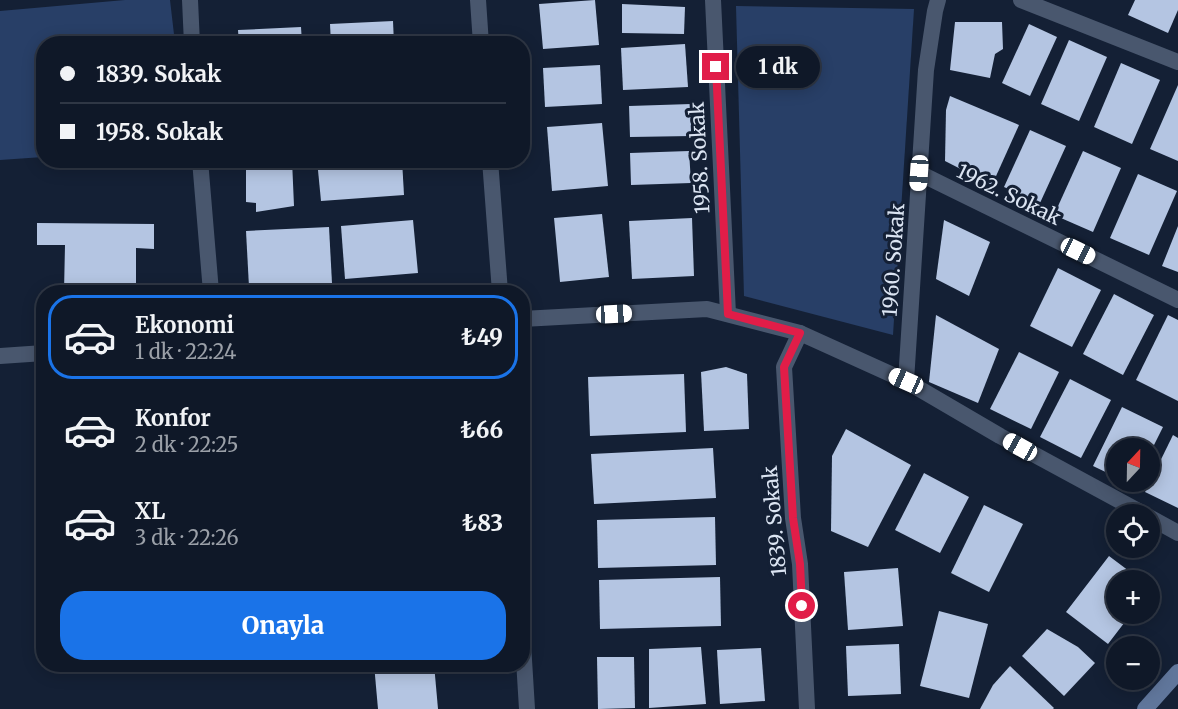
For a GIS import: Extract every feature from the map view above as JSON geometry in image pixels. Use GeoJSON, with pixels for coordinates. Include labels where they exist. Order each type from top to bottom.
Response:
{"type":"FeatureCollection","features":[{"type":"Feature","properties":{"kind":"main road"},"geometry":{"type":"LineString","coordinates":[[1145,709],[1178,672]]}},
{"type":"Feature","properties":{"kind":"street"},"geometry":{"type":"LineString","coordinates":[[190,0],[192,36]]}},
{"type":"Feature","properties":{"kind":"street"},"geometry":{"type":"LineString","coordinates":[[478,0],[480,36]]}},
{"type":"Feature","properties":{"kind":"street","name":"1958. Sokak"},"geometry":{"type":"LineString","coordinates":[[713,0],[728,314]]}},
{"type":"Feature","properties":{"kind":"street","name":"1960. Sokak"},"geometry":{"type":"LineString","coordinates":[[906,381],[926,70],[938,0]]}},
{"type":"Feature","properties":{"kind":"street"},"geometry":{"type":"LineString","coordinates":[[1021,0],[1178,62]]}},
{"type":"Feature","properties":{"kind":"street"},"geometry":{"type":"LineString","coordinates":[[201,168],[210,285]]}},
{"type":"Feature","properties":{"kind":"street"},"geometry":{"type":"LineString","coordinates":[[491,168],[499,285]]}},
{"type":"Feature","properties":{"kind":"street","name":"1962. Sokak"},"geometry":{"type":"LineString","coordinates":[[919,173],[1178,300]]}},
{"type":"Feature","properties":{"kind":"street"},"geometry":{"type":"LineString","coordinates":[[530,319],[707,309],[800,333],[906,381],[1000,436],[1126,504]]}},
{"type":"Feature","properties":{"kind":"street","name":"1839. Sokak"},"geometry":{"type":"LineString","coordinates":[[800,333],[784,367],[793,518],[800,564],[807,709]]}},
{"type":"Feature","properties":{"kind":"street"},"geometry":{"type":"LineString","coordinates":[[0,356],[36,354]]}},
{"type":"Feature","properties":{"kind":"street"},"geometry":{"type":"LineString","coordinates":[[1160,523],[1178,533]]}},
{"type":"Feature","properties":{"kind":"street"},"geometry":{"type":"LineString","coordinates":[[525,672],[527,709]]}},
{"type":"Feature","properties":{"kind":"shaded area"},"geometry":{"type":"Polygon","coordinates":[[[125,0],[170,0],[174,36],[36,36],[36,157],[0,160],[0,11],[125,0]]]}},
{"type":"Feature","properties":{"kind":"shaded area"},"geometry":{"type":"Polygon","coordinates":[[[736,6],[914,9],[893,335],[744,296],[736,6]]]}},
{"type":"Feature","properties":{"kind":"building"},"geometry":{"type":"Polygon","coordinates":[[[595,0],[599,45],[543,49],[539,4],[595,0]]]}},
{"type":"Feature","properties":{"kind":"building"},"geometry":{"type":"Polygon","coordinates":[[[1135,0],[1178,0],[1178,10],[1168,33],[1128,15],[1135,0]]]}},
{"type":"Feature","properties":{"kind":"building"},"geometry":{"type":"Polygon","coordinates":[[[622,4],[685,7],[684,34],[622,33],[622,4]]]}},
{"type":"Feature","properties":{"kind":"building"},"geometry":{"type":"Polygon","coordinates":[[[393,21],[394,36],[331,36],[330,24],[393,21]]]}},
{"type":"Feature","properties":{"kind":"building"},"geometry":{"type":"Polygon","coordinates":[[[955,22],[1002,22],[1003,49],[995,54],[990,78],[950,70],[955,22]]]}},
{"type":"Feature","properties":{"kind":"building"},"geometry":{"type":"Polygon","coordinates":[[[1029,24],[1057,37],[1030,96],[1002,83],[1029,24]]]}},
{"type":"Feature","properties":{"kind":"building"},"geometry":{"type":"Polygon","coordinates":[[[301,27],[302,36],[238,36],[238,30],[301,27]]]}},
{"type":"Feature","properties":{"kind":"building"},"geometry":{"type":"Polygon","coordinates":[[[1069,40],[1107,57],[1079,121],[1041,104],[1069,40]]]}},
{"type":"Feature","properties":{"kind":"building"},"geometry":{"type":"Polygon","coordinates":[[[685,44],[688,87],[623,90],[621,48],[685,44]]]}},
{"type":"Feature","properties":{"kind":"building"},"geometry":{"type":"Polygon","coordinates":[[[1121,63],[1160,80],[1132,144],[1094,127],[1121,63]]]}},
{"type":"Feature","properties":{"kind":"building"},"geometry":{"type":"Polygon","coordinates":[[[600,65],[602,104],[545,107],[543,68],[600,65]]]}},
{"type":"Feature","properties":{"kind":"building"},"geometry":{"type":"Polygon","coordinates":[[[1178,85],[1178,161],[1150,149],[1178,85]]]}},
{"type":"Feature","properties":{"kind":"building"},"geometry":{"type":"Polygon","coordinates":[[[950,96],[1019,125],[992,185],[945,161],[946,110],[950,96]]]}},
{"type":"Feature","properties":{"kind":"building"},"geometry":{"type":"Polygon","coordinates":[[[691,104],[692,136],[630,137],[629,106],[691,104]]]}},
{"type":"Feature","properties":{"kind":"building"},"geometry":{"type":"Polygon","coordinates":[[[602,123],[608,186],[552,191],[547,127],[602,123]]]}},
{"type":"Feature","properties":{"kind":"building"},"geometry":{"type":"Polygon","coordinates":[[[1030,130],[1066,146],[1040,203],[1004,187],[1030,130]]]}},
{"type":"Feature","properties":{"kind":"building"},"geometry":{"type":"Polygon","coordinates":[[[689,151],[691,183],[631,185],[630,153],[689,151]]]}},
{"type":"Feature","properties":{"kind":"building"},"geometry":{"type":"Polygon","coordinates":[[[1083,151],[1121,168],[1093,232],[1054,215],[1083,151]]]}},
{"type":"Feature","properties":{"kind":"building"},"geometry":{"type":"Polygon","coordinates":[[[246,168],[292,168],[294,206],[256,212],[256,203],[246,202],[246,168]]]}},
{"type":"Feature","properties":{"kind":"building"},"geometry":{"type":"Polygon","coordinates":[[[318,168],[402,168],[404,195],[321,201],[318,168]]]}},
{"type":"Feature","properties":{"kind":"building"},"geometry":{"type":"Polygon","coordinates":[[[1138,174],[1177,191],[1149,255],[1110,238],[1138,174]]]}},
{"type":"Feature","properties":{"kind":"building"},"geometry":{"type":"Polygon","coordinates":[[[602,214],[609,277],[560,282],[554,218],[602,214]]]}},
{"type":"Feature","properties":{"kind":"building"},"geometry":{"type":"Polygon","coordinates":[[[692,218],[694,276],[632,279],[629,221],[692,218]]]}},
{"type":"Feature","properties":{"kind":"building"},"geometry":{"type":"Polygon","coordinates":[[[413,220],[418,273],[345,279],[341,226],[413,220]]]}},
{"type":"Feature","properties":{"kind":"building"},"geometry":{"type":"Polygon","coordinates":[[[944,220],[990,242],[969,296],[936,279],[944,220]]]}},
{"type":"Feature","properties":{"kind":"building"},"geometry":{"type":"Polygon","coordinates":[[[37,223],[154,224],[154,249],[136,248],[136,285],[64,285],[65,245],[37,245],[37,223]]]}},
{"type":"Feature","properties":{"kind":"building"},"geometry":{"type":"Polygon","coordinates":[[[1178,226],[1178,272],[1162,266],[1178,226]]]}},
{"type":"Feature","properties":{"kind":"building"},"geometry":{"type":"Polygon","coordinates":[[[329,227],[332,283],[249,285],[246,231],[329,227]]]}},
{"type":"Feature","properties":{"kind":"building"},"geometry":{"type":"Polygon","coordinates":[[[1058,268],[1101,290],[1072,347],[1030,326],[1058,268]]]}},
{"type":"Feature","properties":{"kind":"building"},"geometry":{"type":"Polygon","coordinates":[[[1114,294],[1154,315],[1123,375],[1083,354],[1114,294]]]}},
{"type":"Feature","properties":{"kind":"building"},"geometry":{"type":"Polygon","coordinates":[[[936,315],[999,349],[978,403],[929,382],[936,315]]]}},
{"type":"Feature","properties":{"kind":"building"},"geometry":{"type":"Polygon","coordinates":[[[1168,315],[1178,320],[1178,401],[1136,380],[1168,315]]]}},
{"type":"Feature","properties":{"kind":"building"},"geometry":{"type":"Polygon","coordinates":[[[1019,352],[1059,372],[1031,429],[990,409],[1019,352]]]}},
{"type":"Feature","properties":{"kind":"building"},"geometry":{"type":"Polygon","coordinates":[[[726,367],[747,374],[749,429],[704,431],[701,372],[726,367]]]}},
{"type":"Feature","properties":{"kind":"building"},"geometry":{"type":"Polygon","coordinates":[[[684,374],[686,432],[590,436],[588,377],[684,374]]]}},
{"type":"Feature","properties":{"kind":"building"},"geometry":{"type":"Polygon","coordinates":[[[1070,379],[1111,400],[1081,458],[1040,437],[1070,379]]]}},
{"type":"Feature","properties":{"kind":"building"},"geometry":{"type":"Polygon","coordinates":[[[1122,407],[1163,427],[1158,438],[1107,438],[1122,407]]]}},
{"type":"Feature","properties":{"kind":"building"},"geometry":{"type":"Polygon","coordinates":[[[846,429],[911,465],[868,547],[831,531],[832,456],[846,429]]]}},
{"type":"Feature","properties":{"kind":"building"},"geometry":{"type":"Polygon","coordinates":[[[1173,435],[1178,438],[1178,508],[1145,492],[1160,492],[1160,461],[1173,435]]]}},
{"type":"Feature","properties":{"kind":"building"},"geometry":{"type":"Polygon","coordinates":[[[1106,440],[1106,472],[1093,466],[1106,440]]]}},
{"type":"Feature","properties":{"kind":"building"},"geometry":{"type":"Polygon","coordinates":[[[713,448],[716,498],[594,504],[591,454],[713,448]]]}},
{"type":"Feature","properties":{"kind":"building"},"geometry":{"type":"Polygon","coordinates":[[[924,473],[969,497],[940,553],[895,530],[924,473]]]}},
{"type":"Feature","properties":{"kind":"building"},"geometry":{"type":"Polygon","coordinates":[[[984,505],[1023,524],[989,592],[951,573],[984,505]]]}},
{"type":"Feature","properties":{"kind":"building"},"geometry":{"type":"Polygon","coordinates":[[[715,517],[716,565],[598,568],[597,520],[715,517]]]}},
{"type":"Feature","properties":{"kind":"building"},"geometry":{"type":"Polygon","coordinates":[[[1107,558],[1112,558],[1128,570],[1106,570],[1106,624],[1123,624],[1114,636],[1106,636],[1106,642],[1066,612],[1107,558]]]}},
{"type":"Feature","properties":{"kind":"building"},"geometry":{"type":"Polygon","coordinates":[[[898,568],[903,626],[848,630],[844,572],[898,568]]]}},
{"type":"Feature","properties":{"kind":"building"},"geometry":{"type":"Polygon","coordinates":[[[720,577],[721,626],[600,629],[599,580],[720,577]]]}},
{"type":"Feature","properties":{"kind":"building"},"geometry":{"type":"Polygon","coordinates":[[[939,611],[988,624],[969,698],[920,686],[939,611]]]}},
{"type":"Feature","properties":{"kind":"building"},"geometry":{"type":"Polygon","coordinates":[[[1047,629],[1078,647],[1095,663],[1064,696],[1022,656],[1047,629]]]}},
{"type":"Feature","properties":{"kind":"building"},"geometry":{"type":"Polygon","coordinates":[[[899,644],[901,694],[848,696],[846,646],[899,644]]]}},
{"type":"Feature","properties":{"kind":"building"},"geometry":{"type":"Polygon","coordinates":[[[701,647],[706,704],[649,708],[649,649],[701,647]]]}},
{"type":"Feature","properties":{"kind":"building"},"geometry":{"type":"Polygon","coordinates":[[[761,648],[765,701],[720,704],[717,650],[761,648]]]}},
{"type":"Feature","properties":{"kind":"building"},"geometry":{"type":"Polygon","coordinates":[[[597,657],[634,657],[635,708],[598,709],[597,657]]]}},
{"type":"Feature","properties":{"kind":"building"},"geometry":{"type":"Polygon","coordinates":[[[1010,666],[1054,708],[980,709],[993,685],[1010,666]]]}},
{"type":"Feature","properties":{"kind":"building"},"geometry":{"type":"Polygon","coordinates":[[[375,672],[435,672],[438,709],[378,709],[375,672]]]}},
{"type":"Feature","properties":{"kind":"route"},"geometry":{"type":"LineString","coordinates":[[716,67],[728,314],[800,333],[784,367],[793,518],[800,564],[802,606]]}}]}
